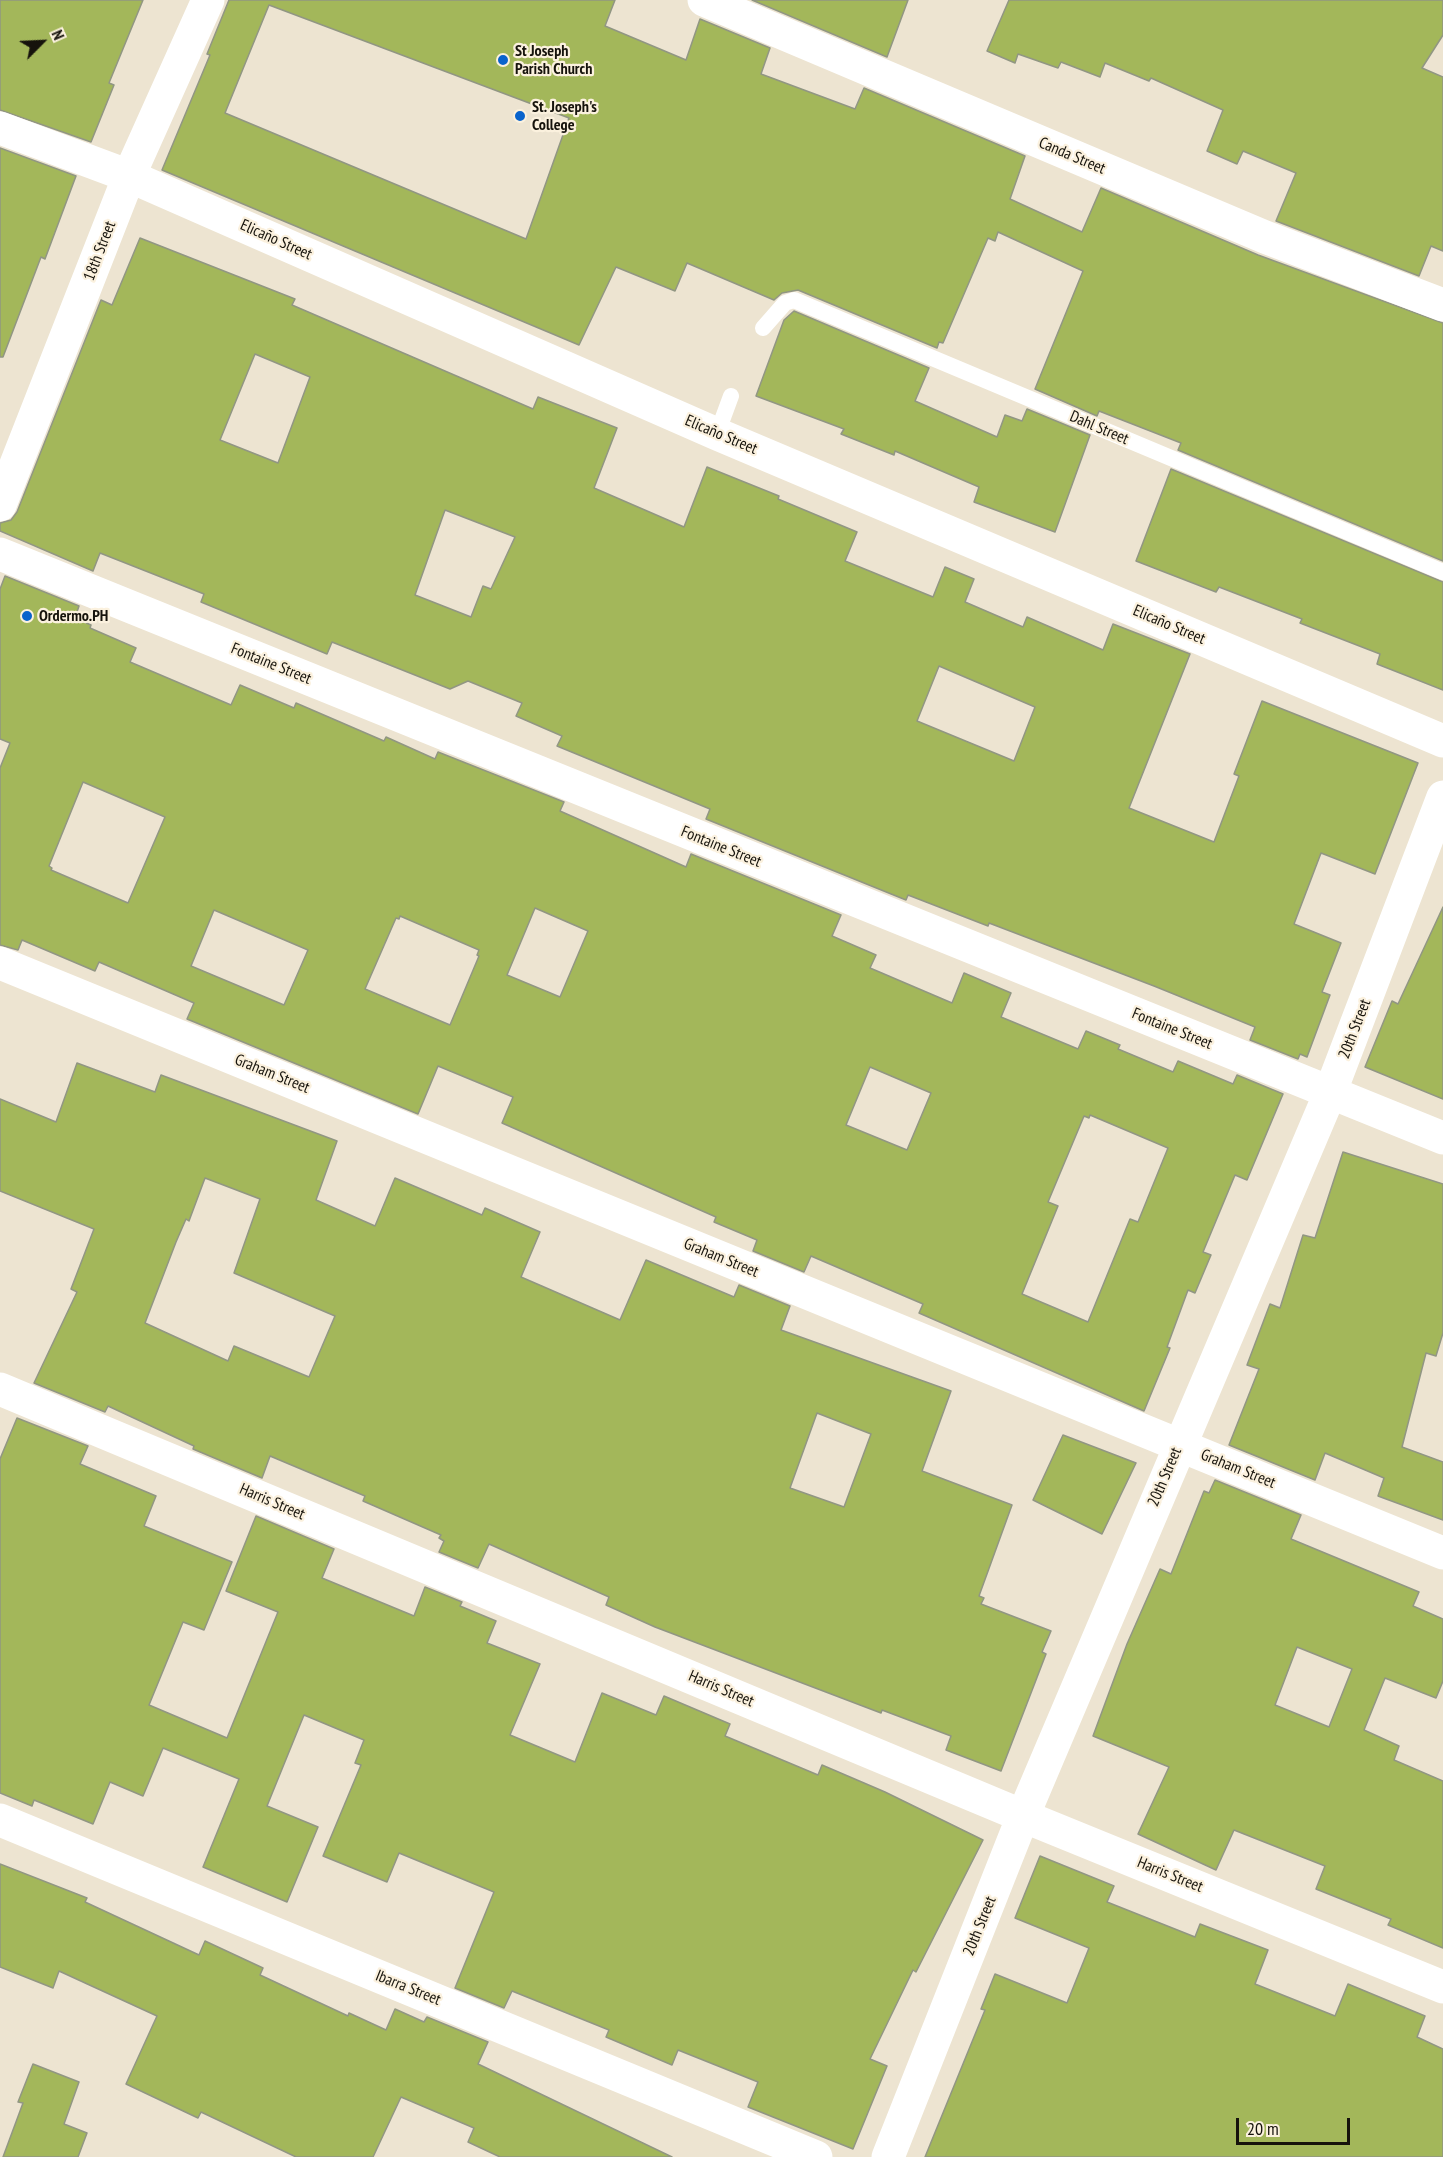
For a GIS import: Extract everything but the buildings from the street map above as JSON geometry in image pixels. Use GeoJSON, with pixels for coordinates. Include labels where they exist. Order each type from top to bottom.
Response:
{"type":"FeatureCollection","features":[{"type":"Feature","properties":{"kind":"street","name":"18th Street"},"geometry":{"type":"LineString","coordinates":[[0,505],[129,176],[208,0]]}},
{"type":"Feature","properties":{"kind":"street","name":"Canda Street"},"geometry":{"type":"LineString","coordinates":[[704,0],[1265,237],[1443,305]]}},
{"type":"Feature","properties":{"kind":"street","name":"Elicaño Street"},"geometry":{"type":"LineString","coordinates":[[0,129],[129,176],[717,434],[1443,741]]}},
{"type":"Feature","properties":{"kind":"street","name":"Fontaine Street"},"geometry":{"type":"LineString","coordinates":[[0,554],[1443,1138]]}},
{"type":"Feature","properties":{"kind":"street","name":"20th Street"},"geometry":{"type":"LineString","coordinates":[[888,2157],[1023,1816],[1330,1093],[1443,797]]}},
{"type":"Feature","properties":{"kind":"street","name":"Graham Street"},"geometry":{"type":"LineString","coordinates":[[0,963],[1443,1553]]}},
{"type":"Feature","properties":{"kind":"street","name":"Harris Street"},"geometry":{"type":"LineString","coordinates":[[0,1389],[1023,1816],[1443,1987]]}},
{"type":"Feature","properties":{"kind":"street","name":"Ibarra Street"},"geometry":{"type":"LineString","coordinates":[[0,1820],[816,2157]]}},
{"type":"Feature","properties":{"kind":"lane","name":"Dahl Street"},"geometry":{"type":"LineString","coordinates":[[763,328],[785,303],[794,300],[1443,572]]}},
{"type":"Feature","properties":{"kind":"lane"},"geometry":{"type":"LineString","coordinates":[[717,434],[730,396]]}},
{"type":"Feature","properties":{"kind":"place","name":"St Joseph Parish Church"},"geometry":{"type":"Point","coordinates":[503,60]}},
{"type":"Feature","properties":{"kind":"place","name":"St. Joseph's College"},"geometry":{"type":"Point","coordinates":[520,116]}},
{"type":"Feature","properties":{"kind":"place","name":"Ordermo.PH"},"geometry":{"type":"Point","coordinates":[27,616]}}]}
